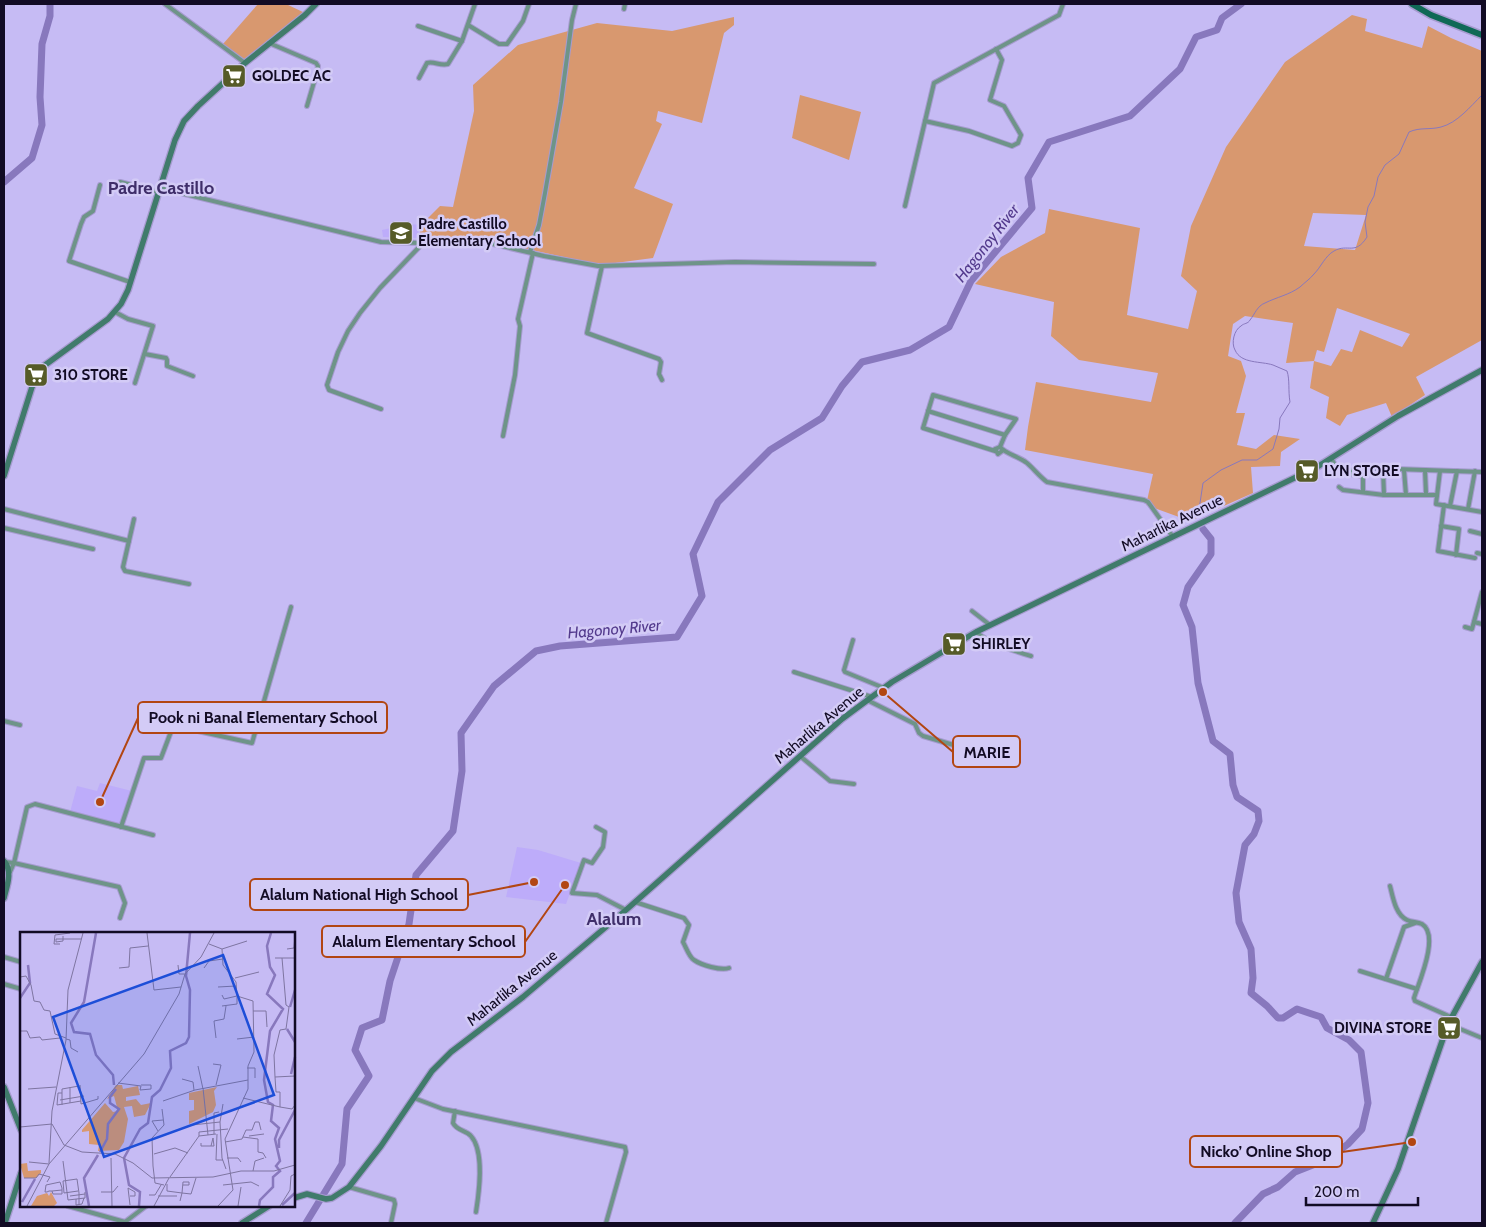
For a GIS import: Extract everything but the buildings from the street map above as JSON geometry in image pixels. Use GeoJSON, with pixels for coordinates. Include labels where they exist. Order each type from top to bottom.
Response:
{"type":"FeatureCollection","features":[{"type":"Feature","properties":{"kind":"main road"},"geometry":{"type":"LineString","coordinates":[[4,476],[32,387],[41,368],[115,312],[121,304],[130,282],[175,140],[184,121],[245,63],[316,4]]}},
{"type":"Feature","properties":{"kind":"main road"},"geometry":{"type":"LineString","coordinates":[[1412,4],[1431,15],[1482,35]]}},
{"type":"Feature","properties":{"kind":"main road","name":"Maharlika Avenue"},"geometry":{"type":"LineString","coordinates":[[295,1198],[307,1194],[317,1198],[332,1198],[349,1187],[381,1146],[432,1071],[451,1052],[523,997],[626,910],[842,719],[884,688],[976,632],[1317,467],[1398,416],[1482,370]]}},
{"type":"Feature","properties":{"kind":"main road"},"geometry":{"type":"LineString","coordinates":[[4,861],[8,867],[9,874],[4,898]]}},
{"type":"Feature","properties":{"kind":"main road"},"geometry":{"type":"LineString","coordinates":[[1373,1223],[1398,1169],[1448,1024],[1482,962]]}},
{"type":"Feature","properties":{"kind":"main road"},"geometry":{"type":"LineString","coordinates":[[4,1087],[20,1127]]}},
{"type":"Feature","properties":{"kind":"main road"},"geometry":{"type":"LineString","coordinates":[[5,1223],[19,1194]]}},
{"type":"Feature","properties":{"kind":"main road"},"geometry":{"type":"LineString","coordinates":[[242,1223],[267,1207]]}},
{"type":"Feature","properties":{"kind":"street"},"geometry":{"type":"LineString","coordinates":[[165,4],[245,63]]}},
{"type":"Feature","properties":{"kind":"street"},"geometry":{"type":"LineString","coordinates":[[419,78],[427,64],[432,62],[448,64],[462,41],[476,4]]}},
{"type":"Feature","properties":{"kind":"street"},"geometry":{"type":"LineString","coordinates":[[468,25],[498,44],[506,44],[523,21],[529,4]]}},
{"type":"Feature","properties":{"kind":"street"},"geometry":{"type":"LineString","coordinates":[[503,436],[515,375],[520,326],[518,319],[531,253],[539,225],[576,4]]}},
{"type":"Feature","properties":{"kind":"street"},"geometry":{"type":"LineString","coordinates":[[905,206],[934,83],[1059,15],[1063,4]]}},
{"type":"Feature","properties":{"kind":"street"},"geometry":{"type":"LineString","coordinates":[[418,26],[462,41]]}},
{"type":"Feature","properties":{"kind":"street"},"geometry":{"type":"LineString","coordinates":[[269,43],[318,66],[307,106]]}},
{"type":"Feature","properties":{"kind":"street"},"geometry":{"type":"LineString","coordinates":[[925,122],[969,131],[1012,146],[1018,143],[1021,135],[1004,106],[990,100],[1002,60],[996,49]]}},
{"type":"Feature","properties":{"kind":"street"},"geometry":{"type":"LineString","coordinates":[[120,182],[382,242],[423,243],[480,240],[531,253],[602,266],[735,262],[874,264]]}},
{"type":"Feature","properties":{"kind":"street"},"geometry":{"type":"LineString","coordinates":[[100,185],[92,211],[80,224],[69,261],[130,282]]}},
{"type":"Feature","properties":{"kind":"street"},"geometry":{"type":"LineString","coordinates":[[381,409],[329,390],[328,385],[338,352],[348,331],[360,313],[423,243]]}},
{"type":"Feature","properties":{"kind":"street"},"geometry":{"type":"LineString","coordinates":[[602,266],[587,332],[659,359],[661,362],[659,374],[662,380]]}},
{"type":"Feature","properties":{"kind":"street"},"geometry":{"type":"LineString","coordinates":[[115,312],[128,319],[153,326],[135,384]]}},
{"type":"Feature","properties":{"kind":"street"},"geometry":{"type":"LineString","coordinates":[[145,354],[166,358],[167,366],[192,376]]}},
{"type":"Feature","properties":{"kind":"street"},"geometry":{"type":"LineString","coordinates":[[1001,449],[1005,435],[1016,419],[934,395],[923,428],[995,451],[996,447],[1001,449],[1019,457],[1048,482],[1144,500],[1148,502],[1173,537]]}},
{"type":"Feature","properties":{"kind":"street"},"geometry":{"type":"LineString","coordinates":[[928,411],[1005,435]]}},
{"type":"Feature","properties":{"kind":"street"},"geometry":{"type":"LineString","coordinates":[[1331,458],[1336,466],[1342,469],[1363,473]]}},
{"type":"Feature","properties":{"kind":"street"},"geometry":{"type":"LineString","coordinates":[[1363,492],[1363,473],[1368,468],[1482,472]]}},
{"type":"Feature","properties":{"kind":"street"},"geometry":{"type":"LineString","coordinates":[[1383,469],[1384,495]]}},
{"type":"Feature","properties":{"kind":"street"},"geometry":{"type":"LineString","coordinates":[[1404,470],[1406,495]]}},
{"type":"Feature","properties":{"kind":"street"},"geometry":{"type":"LineString","coordinates":[[1425,470],[1426,494]]}},
{"type":"Feature","properties":{"kind":"street"},"geometry":{"type":"LineString","coordinates":[[1440,471],[1436,504],[1482,512]]}},
{"type":"Feature","properties":{"kind":"street"},"geometry":{"type":"LineString","coordinates":[[1450,506],[1457,471]]}},
{"type":"Feature","properties":{"kind":"street"},"geometry":{"type":"LineString","coordinates":[[1468,509],[1475,471]]}},
{"type":"Feature","properties":{"kind":"street"},"geometry":{"type":"LineString","coordinates":[[1338,486],[1343,490],[1384,495],[1437,495]]}},
{"type":"Feature","properties":{"kind":"street"},"geometry":{"type":"LineString","coordinates":[[1444,505],[1438,551],[1475,558]]}},
{"type":"Feature","properties":{"kind":"street"},"geometry":{"type":"LineString","coordinates":[[4,509],[129,541]]}},
{"type":"Feature","properties":{"kind":"street"},"geometry":{"type":"LineString","coordinates":[[134,519],[123,567],[125,571],[189,584]]}},
{"type":"Feature","properties":{"kind":"street"},"geometry":{"type":"LineString","coordinates":[[1441,526],[1459,530],[1456,555]]}},
{"type":"Feature","properties":{"kind":"street"},"geometry":{"type":"LineString","coordinates":[[4,528],[93,549]]}},
{"type":"Feature","properties":{"kind":"street"},"geometry":{"type":"LineString","coordinates":[[1470,531],[1482,534]]}},
{"type":"Feature","properties":{"kind":"street"},"geometry":{"type":"LineString","coordinates":[[1465,627],[1472,629],[1481,604],[1482,592]]}},
{"type":"Feature","properties":{"kind":"street"},"geometry":{"type":"LineString","coordinates":[[121,827],[144,758],[147,756],[162,758],[174,728],[180,727],[252,743],[291,607]]}},
{"type":"Feature","properties":{"kind":"street"},"geometry":{"type":"LineString","coordinates":[[972,611],[990,625]]}},
{"type":"Feature","properties":{"kind":"street"},"geometry":{"type":"LineString","coordinates":[[1474,622],[1482,624]]}},
{"type":"Feature","properties":{"kind":"street"},"geometry":{"type":"LineString","coordinates":[[976,632],[984,639],[1031,656]]}},
{"type":"Feature","properties":{"kind":"street"},"geometry":{"type":"LineString","coordinates":[[854,640],[844,670],[845,672],[884,688]]}},
{"type":"Feature","properties":{"kind":"street"},"geometry":{"type":"LineString","coordinates":[[794,672],[870,698],[915,724],[919,734],[957,746]]}},
{"type":"Feature","properties":{"kind":"street"},"geometry":{"type":"LineString","coordinates":[[4,721],[20,725]]}},
{"type":"Feature","properties":{"kind":"street"},"geometry":{"type":"LineString","coordinates":[[800,756],[830,782],[854,784]]}},
{"type":"Feature","properties":{"kind":"street"},"geometry":{"type":"LineString","coordinates":[[9,874],[14,863],[26,807],[31,805],[35,804],[153,835]]}},
{"type":"Feature","properties":{"kind":"street"},"geometry":{"type":"LineString","coordinates":[[596,827],[605,832],[603,847],[592,863],[584,860],[572,894],[597,896],[626,910]]}},
{"type":"Feature","properties":{"kind":"street"},"geometry":{"type":"LineString","coordinates":[[4,861],[119,887],[125,903],[120,918]]}},
{"type":"Feature","properties":{"kind":"street"},"geometry":{"type":"LineString","coordinates":[[1390,886],[1398,911],[1402,917],[1422,924],[1427,929],[1430,945],[1414,998],[1418,1003],[1451,1017]]}},
{"type":"Feature","properties":{"kind":"street"},"geometry":{"type":"LineString","coordinates":[[635,902],[684,918],[689,925],[683,942],[693,960],[714,968],[725,970],[729,968]]}},
{"type":"Feature","properties":{"kind":"street"},"geometry":{"type":"LineString","coordinates":[[1386,980],[1404,926],[1415,923]]}},
{"type":"Feature","properties":{"kind":"street"},"geometry":{"type":"LineString","coordinates":[[4,957],[20,962]]}},
{"type":"Feature","properties":{"kind":"street"},"geometry":{"type":"LineString","coordinates":[[1360,971],[1417,989]]}},
{"type":"Feature","properties":{"kind":"street"},"geometry":{"type":"LineString","coordinates":[[4,984],[20,989]]}},
{"type":"Feature","properties":{"kind":"street"},"geometry":{"type":"LineString","coordinates":[[1448,1024],[1482,1038]]}},
{"type":"Feature","properties":{"kind":"street"},"geometry":{"type":"LineString","coordinates":[[414,1098],[443,1109],[625,1146],[626,1152],[606,1223]]}},
{"type":"Feature","properties":{"kind":"street"},"geometry":{"type":"LineString","coordinates":[[456,1111],[453,1123],[455,1128],[471,1136],[478,1148],[481,1181],[476,1212]]}},
{"type":"Feature","properties":{"kind":"street"},"geometry":{"type":"LineString","coordinates":[[349,1187],[394,1200],[395,1204],[391,1223]]}},
{"type":"Feature","properties":{"kind":"street"},"geometry":{"type":"LineString","coordinates":[[72,1207],[125,1222],[145,1207]]}},
{"type":"Feature","properties":{"kind":"shaded area"},"geometry":{"type":"Polygon","coordinates":[[[258,4],[286,4],[305,13],[245,60],[223,44],[258,4]]]}},
{"type":"Feature","properties":{"kind":"shaded area"},"geometry":{"type":"Polygon","coordinates":[[[1352,15],[1367,19],[1365,31],[1422,48],[1428,26],[1482,51],[1482,340],[1416,377],[1425,395],[1392,417],[1386,403],[1347,415],[1340,426],[1326,418],[1329,397],[1310,388],[1314,361],[1286,363],[1293,323],[1245,316],[1233,324],[1228,356],[1241,361],[1246,376],[1236,413],[1245,413],[1237,445],[1256,449],[1274,435],[1300,439],[1281,452],[1280,466],[1251,467],[1253,493],[1190,521],[1146,505],[1153,474],[1025,450],[1036,382],[1151,402],[1158,373],[1079,360],[1051,336],[1054,302],[975,284],[1001,257],[1045,233],[1049,209],[1140,228],[1127,315],[1188,329],[1197,291],[1181,276],[1191,226],[1226,147],[1285,62],[1352,15]],[[1313,213],[1304,246],[1355,250],[1366,215],[1313,213]],[[1337,308],[1324,352],[1317,350],[1314,361],[1331,366],[1341,349],[1352,352],[1360,330],[1402,347],[1410,334],[1337,308]]]}},
{"type":"Feature","properties":{"kind":"shaded area"},"geometry":{"type":"Polygon","coordinates":[[[734,17],[734,25],[724,33],[702,123],[658,111],[656,121],[662,124],[634,188],[673,204],[653,258],[600,265],[482,239],[419,238],[421,225],[440,206],[453,207],[474,111],[473,85],[518,45],[597,23],[672,31],[734,17]]]}},
{"type":"Feature","properties":{"kind":"shaded area"},"geometry":{"type":"Polygon","coordinates":[[[800,95],[861,112],[849,160],[792,138],[800,95]]]}},
{"type":"Feature","properties":{"kind":"shaded area","name":"Padre Castillo Elementary School"},"geometry":{"type":"Polygon","coordinates":[[[409,224],[421,225],[419,238],[383,237],[382,230],[409,224]]]}},
{"type":"Feature","properties":{"kind":"shaded area"},"geometry":{"type":"Polygon","coordinates":[[[100,783],[132,791],[120,825],[70,812],[77,786],[97,791],[100,783]]]}},
{"type":"Feature","properties":{"kind":"shaded area"},"geometry":{"type":"Polygon","coordinates":[[[517,847],[538,850],[581,863],[566,904],[506,897],[517,847]]]}},
{"type":"Feature","properties":{"kind":"waterway"},"geometry":{"type":"LineString","coordinates":[[4,182],[32,158],[42,125],[40,97],[42,44],[50,16],[50,4]]}},
{"type":"Feature","properties":{"kind":"waterway","name":"Hagonoy River"},"geometry":{"type":"LineString","coordinates":[[306,1223],[342,1164],[347,1109],[369,1076],[355,1050],[362,1028],[382,1020],[390,981],[409,924],[416,875],[453,831],[462,771],[461,733],[494,686],[536,651],[560,646],[677,637],[702,596],[693,554],[718,502],[770,450],[822,418],[842,386],[862,362],[910,350],[949,327],[971,281],[1032,208],[1028,178],[1049,142],[1130,116],[1180,69],[1196,37],[1217,30],[1222,18],[1241,4]]}},
{"type":"Feature","properties":{"kind":"waterway"},"geometry":{"type":"LineString","coordinates":[[1196,514],[1203,483],[1221,470],[1242,460],[1257,460],[1273,449],[1280,418],[1290,402],[1287,371],[1273,365],[1242,358],[1234,347],[1233,340],[1237,330],[1249,321],[1262,304],[1300,287],[1331,253],[1343,248],[1355,248],[1363,243],[1367,237],[1365,222],[1368,207],[1374,196],[1378,177],[1385,165],[1399,154],[1409,132],[1447,125],[1463,114],[1482,95]]}},
{"type":"Feature","properties":{"kind":"waterway"},"geometry":{"type":"LineString","coordinates":[[1203,529],[1211,539],[1211,554],[1188,587],[1183,605],[1192,627],[1198,683],[1213,741],[1230,754],[1233,785],[1237,797],[1258,811],[1259,821],[1254,834],[1245,845],[1236,893],[1239,922],[1251,949],[1253,978],[1251,993],[1278,1018],[1283,1018],[1297,1009],[1321,1017],[1327,1028],[1349,1040],[1361,1052],[1368,1103],[1362,1129],[1348,1144],[1328,1159],[1295,1172],[1278,1187],[1263,1194],[1235,1223]]}},
{"type":"Feature","properties":{"kind":"place","name":"GOLDEC AC"},"geometry":{"type":"Point","coordinates":[234,76]}},
{"type":"Feature","properties":{"kind":"place","name":"Padre Castillo Elementary School"},"geometry":{"type":"Point","coordinates":[401,233]}},
{"type":"Feature","properties":{"kind":"place","name":"310 STORE"},"geometry":{"type":"Point","coordinates":[36,375]}},
{"type":"Feature","properties":{"kind":"place","name":"LYN STORE"},"geometry":{"type":"Point","coordinates":[1307,471]}},
{"type":"Feature","properties":{"kind":"place","name":"SHIRLEY"},"geometry":{"type":"Point","coordinates":[954,644]}},
{"type":"Feature","properties":{"kind":"place","name":"MARIE"},"geometry":{"type":"Point","coordinates":[883,692]}},
{"type":"Feature","properties":{"kind":"place","name":"Pook ni Banal Elementary School"},"geometry":{"type":"Point","coordinates":[100,802]}},
{"type":"Feature","properties":{"kind":"place","name":"Alalum National High School"},"geometry":{"type":"Point","coordinates":[534,882]}},
{"type":"Feature","properties":{"kind":"place","name":"Alalum Elementary School"},"geometry":{"type":"Point","coordinates":[565,885]}},
{"type":"Feature","properties":{"kind":"place","name":"DIVINA STORE"},"geometry":{"type":"Point","coordinates":[1449,1028]}},
{"type":"Feature","properties":{"kind":"place","name":"Nicko’ Online Shop"},"geometry":{"type":"Point","coordinates":[1412,1142]}},
{"type":"Feature","properties":{"kind":"district","name":"Padre Castillo"},"geometry":{"type":"Point","coordinates":[161,188]}},
{"type":"Feature","properties":{"kind":"district","name":"Alalum"},"geometry":{"type":"Point","coordinates":[614,919]}}]}
